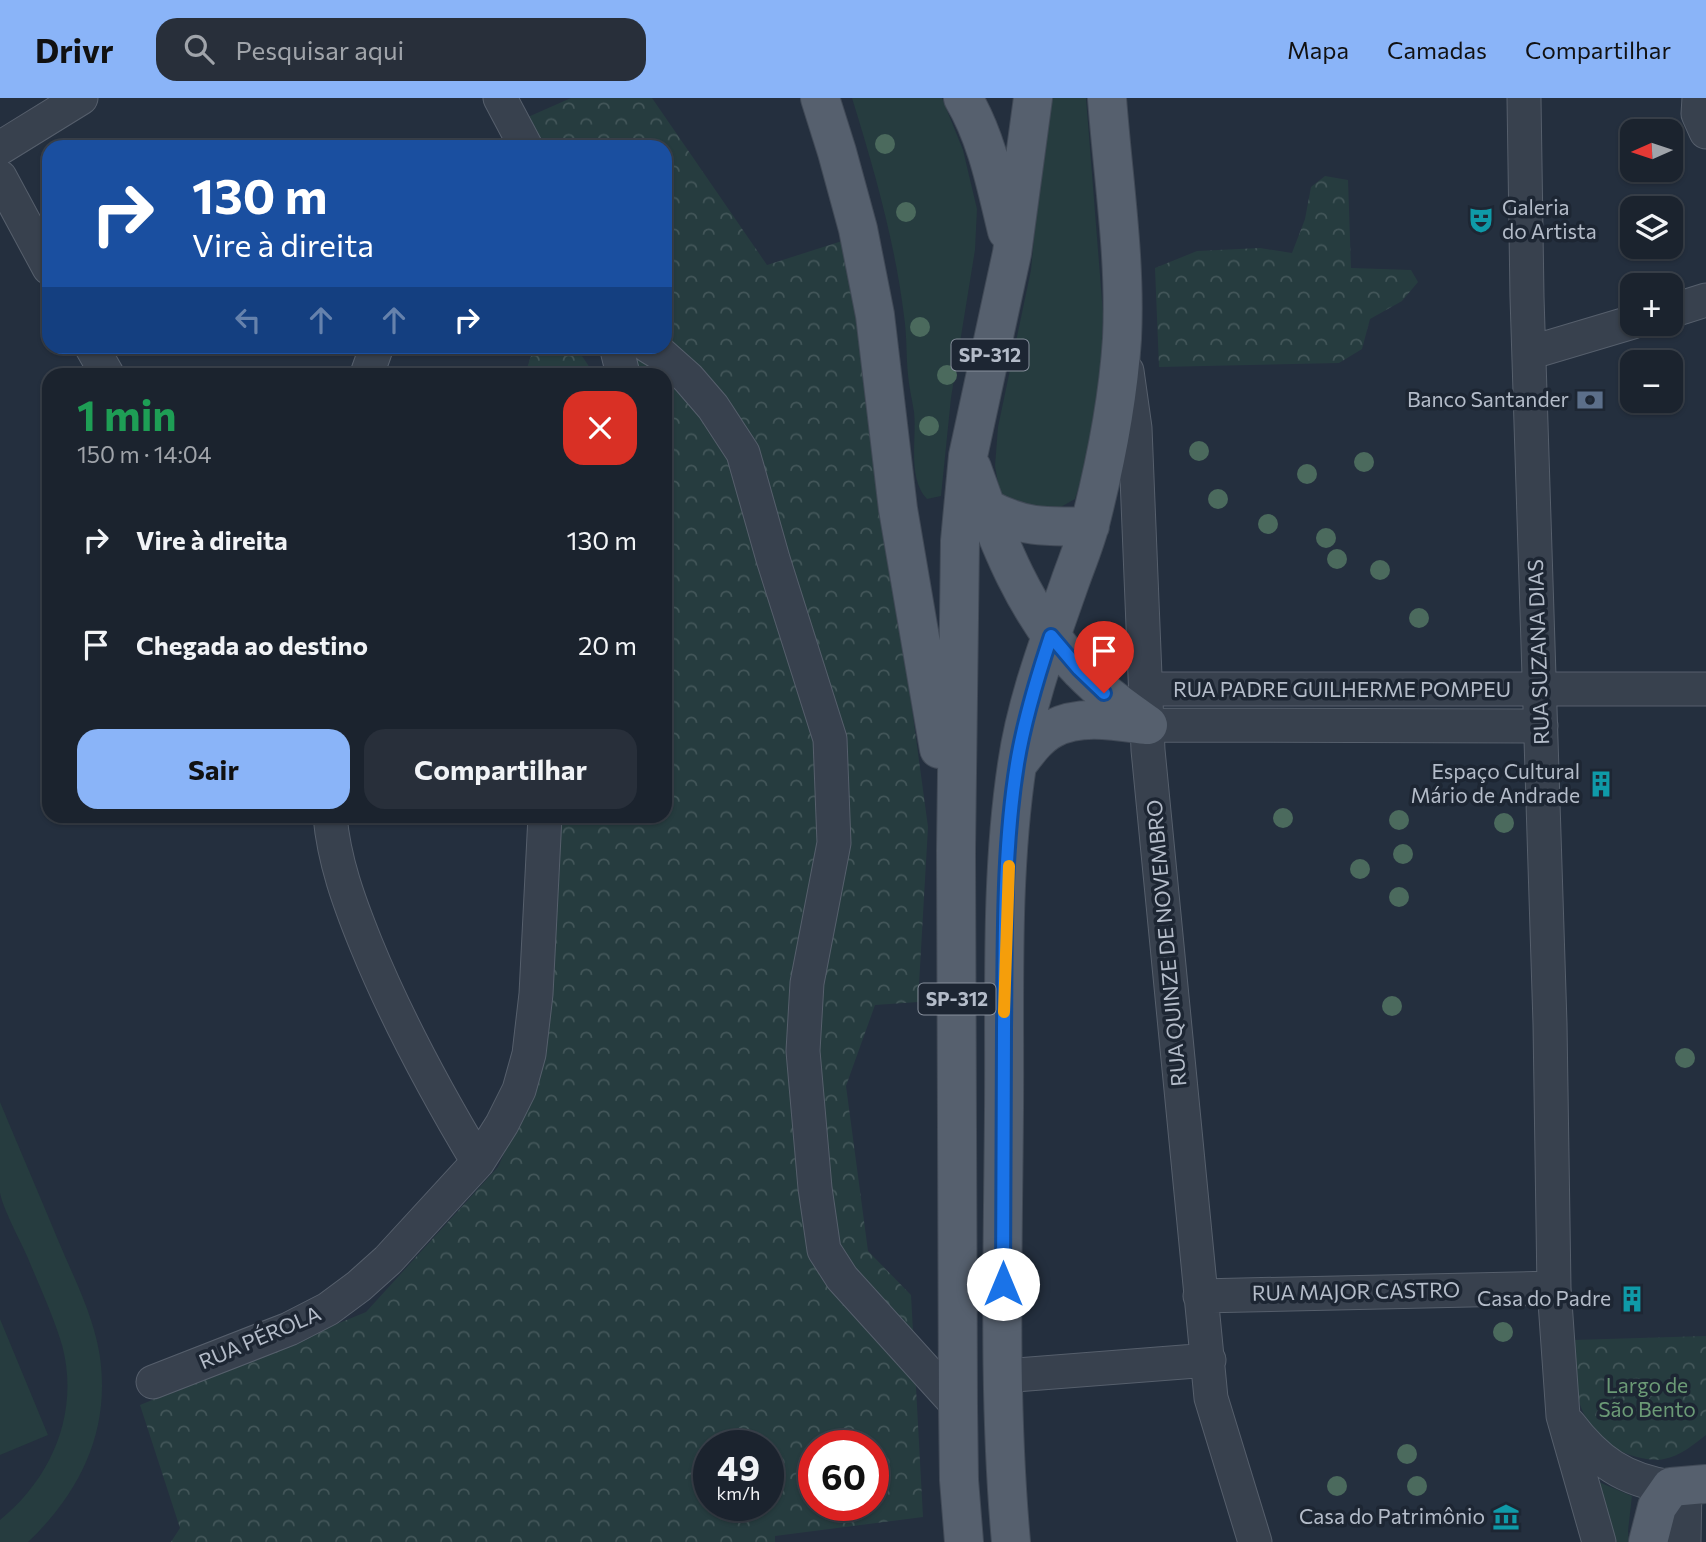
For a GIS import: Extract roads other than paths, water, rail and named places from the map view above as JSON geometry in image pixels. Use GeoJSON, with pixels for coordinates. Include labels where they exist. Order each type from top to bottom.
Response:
{"type":"FeatureCollection","features":[{"type":"Feature","properties":{"kind":"main road"},"geometry":{"type":"LineString","coordinates":[[820,98],[858,229],[875,315],[898,509],[956,851]]}},
{"type":"Feature","properties":{"kind":"main road","name":"SP-312"},"geometry":{"type":"LineString","coordinates":[[964,1542],[959,1480],[958,1406],[956,851],[960,541],[968,456],[1012,253],[1033,98]]}},
{"type":"Feature","properties":{"kind":"main road","name":"SP-312"},"geometry":{"type":"LineString","coordinates":[[1010,1542],[1004,1462],[1002,1298],[1005,956],[1010,832],[1017,765],[1028,711],[1090,526],[1105,464],[1116,398],[1122,337],[1120,248],[1107,98]]}},
{"type":"Feature","properties":{"kind":"main road"},"geometry":{"type":"LineString","coordinates":[[967,102],[991,165],[1012,253]]}},
{"type":"Feature","properties":{"kind":"main road"},"geometry":{"type":"LineString","coordinates":[[968,456],[986,508],[1031,605],[1051,636],[1104,693],[1147,707]]}},
{"type":"Feature","properties":{"kind":"main road"},"geometry":{"type":"LineString","coordinates":[[986,508],[1008,520],[1025,525],[1090,526]]}},
{"type":"Feature","properties":{"kind":"main road"},"geometry":{"type":"LineString","coordinates":[[1017,765],[1033,744],[1051,729],[1070,722],[1092,720],[1147,707]]}},
{"type":"Feature","properties":{"kind":"main road"},"geometry":{"type":"LineString","coordinates":[[1648,1542],[1657,1507],[1687,1486]]}},
{"type":"Feature","properties":{"kind":"street"},"geometry":{"type":"LineString","coordinates":[[0,148],[81,98]]}},
{"type":"Feature","properties":{"kind":"street"},"geometry":{"type":"LineString","coordinates":[[500,98],[522,140]]}},
{"type":"Feature","properties":{"kind":"street","name":"RUA SUZANA DIAS"},"geometry":{"type":"LineString","coordinates":[[1524,98],[1529,353],[1552,1100],[1554,1288],[1563,1416]]}},
{"type":"Feature","properties":{"kind":"street"},"geometry":{"type":"LineString","coordinates":[[1699,98],[1698,114],[1706,132]]}},
{"type":"Feature","properties":{"kind":"street"},"geometry":{"type":"LineString","coordinates":[[0,177],[42,255]]}},
{"type":"Feature","properties":{"kind":"street"},"geometry":{"type":"LineString","coordinates":[[1683,307],[1706,300]]}},
{"type":"Feature","properties":{"kind":"street"},"geometry":{"type":"LineString","coordinates":[[1529,353],[1620,326]]}},
{"type":"Feature","properties":{"kind":"street","name":"RUA QUINZE DE NOVEMBRO"},"geometry":{"type":"LineString","coordinates":[[1122,337],[1135,428],[1147,707],[1211,1398],[1255,1542]]}},
{"type":"Feature","properties":{"kind":"street"},"geometry":{"type":"LineString","coordinates":[[661,354],[713,407],[743,453],[773,559],[830,739],[834,842],[807,983],[803,1051],[815,1188],[824,1250],[842,1278],[958,1406]]}},
{"type":"Feature","properties":{"kind":"street","name":"RUA PADRE GUILHERME POMPEU"},"geometry":{"type":"LineString","coordinates":[[1147,707],[1541,690],[1706,689]]}},
{"type":"Feature","properties":{"kind":"street","name":"RUA PADRE GUILHERME POMPEU"},"geometry":{"type":"LineString","coordinates":[[1147,707],[1541,726]]}},
{"type":"Feature","properties":{"kind":"street"},"geometry":{"type":"LineString","coordinates":[[330,823],[344,889],[379,976],[435,1091],[478,1163]]}},
{"type":"Feature","properties":{"kind":"street","name":"RUA PÉROLA"},"geometry":{"type":"LineString","coordinates":[[153,1382],[289,1329],[328,1309],[388,1260],[478,1163],[519,1090],[529,1054],[536,995],[545,823]]}},
{"type":"Feature","properties":{"kind":"street","name":"RUA MAJOR CASTRO"},"geometry":{"type":"LineString","coordinates":[[1200,1296],[1554,1288]]}},
{"type":"Feature","properties":{"kind":"street"},"geometry":{"type":"LineString","coordinates":[[1004,1376],[1209,1360]]}},
{"type":"Feature","properties":{"kind":"street"},"geometry":{"type":"LineString","coordinates":[[1563,1416],[1581,1440],[1628,1476],[1650,1484],[1687,1486],[1684,1542]]}},
{"type":"Feature","properties":{"kind":"street"},"geometry":{"type":"LineString","coordinates":[[1563,1416],[1599,1542]]}},
{"type":"Feature","properties":{"kind":"place","name":"Galeria do Artista"},"geometry":{"type":"Point","coordinates":[1481,220]}},
{"type":"Feature","properties":{"kind":"place","name":"Banco Santander"},"geometry":{"type":"Point","coordinates":[1590,400]}},
{"type":"Feature","properties":{"kind":"place","name":"Espaço Cultural Mário de Andrade"},"geometry":{"type":"Point","coordinates":[1601,784]}},
{"type":"Feature","properties":{"kind":"place","name":"Casa do Padre"},"geometry":{"type":"Point","coordinates":[1632,1299]}},
{"type":"Feature","properties":{"kind":"place","name":"Casa do Patrimônio"},"geometry":{"type":"Point","coordinates":[1506,1517]}},
{"type":"Feature","properties":{"kind":"park label","name":"Largo de São Bento"},"geometry":{"type":"Point","coordinates":[1647,1398]}}]}
